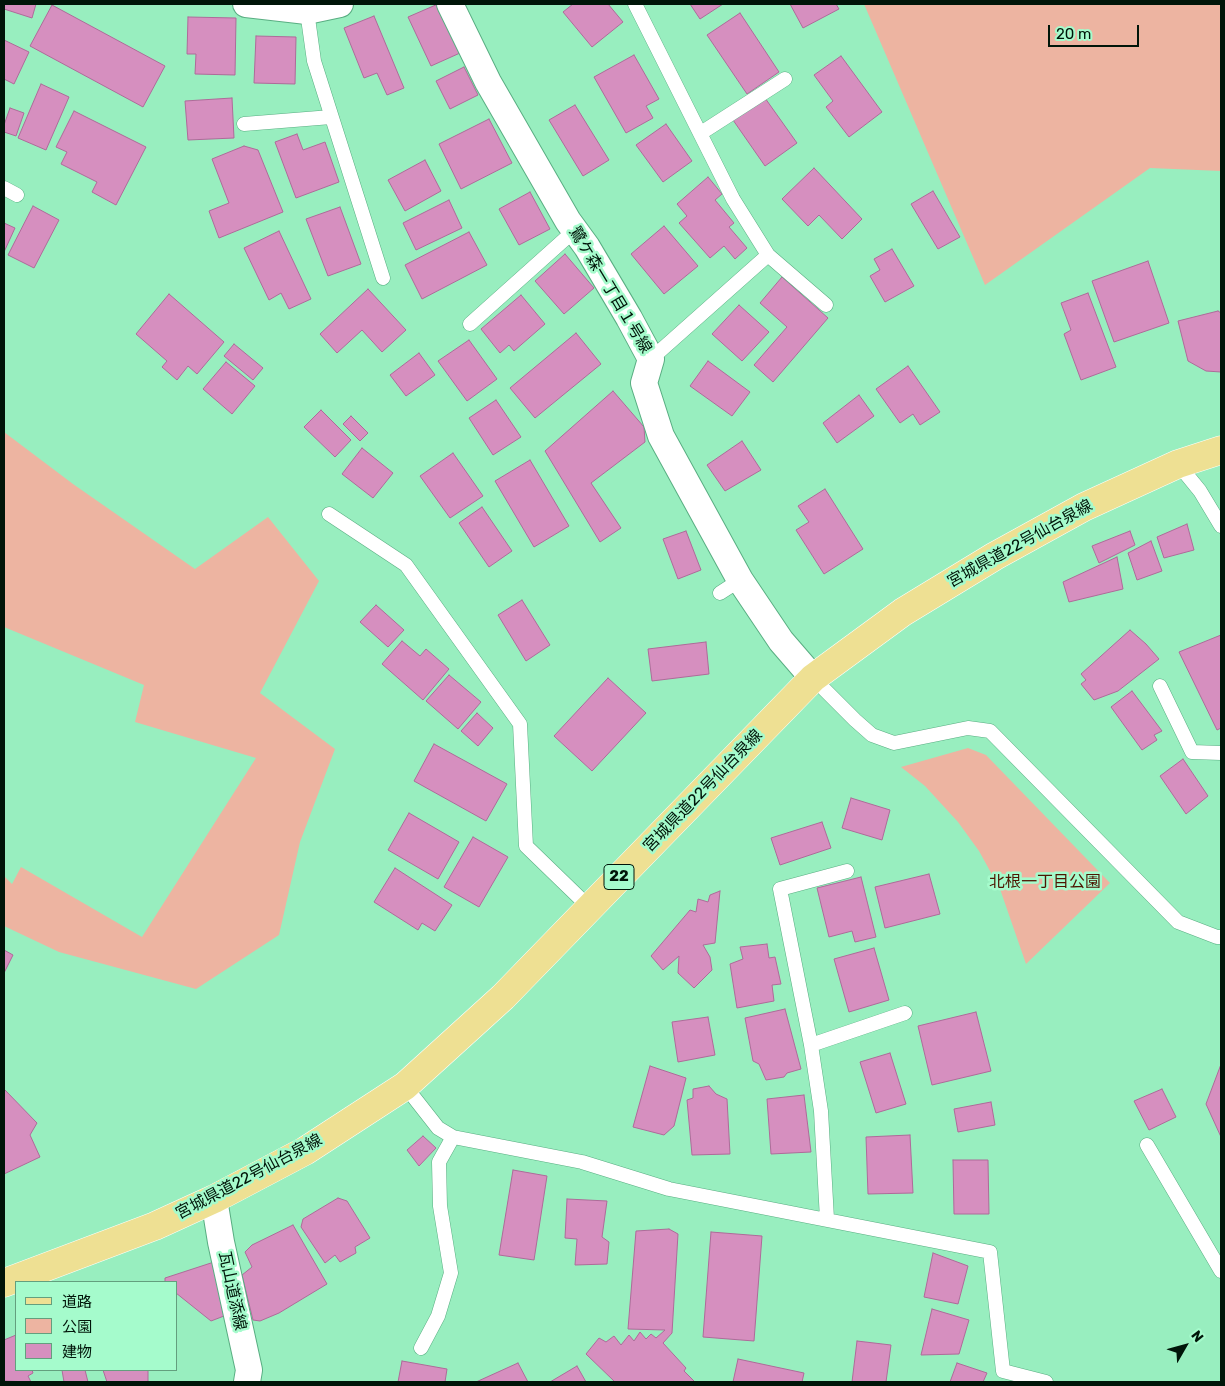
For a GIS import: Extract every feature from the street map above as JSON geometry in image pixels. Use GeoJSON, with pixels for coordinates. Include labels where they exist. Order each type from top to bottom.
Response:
{"type":"FeatureCollection","features":[{"type":"Feature","properties":{"kind":"main road","name":"宮城県道22号仙台泉線"},"geometry":{"type":"LineString","coordinates":[[4,1283],[155,1226],[214,1199],[306,1151],[405,1086],[503,997],[813,678],[903,612],[995,556],[1084,507],[1178,464],[1221,450]]}},
{"type":"Feature","properties":{"kind":"street"},"geometry":{"type":"LineString","coordinates":[[246,4],[307,11],[340,4]]}},
{"type":"Feature","properties":{"kind":"street","name":"鷺ケ森一丁目１号線"},"geometry":{"type":"LineString","coordinates":[[450,4],[488,82],[568,221],[587,247],[629,318],[651,359],[644,384],[661,436],[730,587],[813,678]]}},
{"type":"Feature","properties":{"kind":"street","name":"瓦山道添線"},"geometry":{"type":"LineString","coordinates":[[214,1199],[221,1242],[249,1370],[247,1382]]}},
{"type":"Feature","properties":{"kind":"lane"},"geometry":{"type":"LineString","coordinates":[[635,4],[733,199],[768,255],[826,305]]}},
{"type":"Feature","properties":{"kind":"lane"},"geometry":{"type":"LineString","coordinates":[[307,11],[314,61],[383,278]]}},
{"type":"Feature","properties":{"kind":"lane"},"geometry":{"type":"LineString","coordinates":[[700,133],[785,79]]}},
{"type":"Feature","properties":{"kind":"lane"},"geometry":{"type":"LineString","coordinates":[[244,124],[332,117]]}},
{"type":"Feature","properties":{"kind":"lane"},"geometry":{"type":"LineString","coordinates":[[4,188],[17,195]]}},
{"type":"Feature","properties":{"kind":"lane"},"geometry":{"type":"LineString","coordinates":[[470,324],[575,230]]}},
{"type":"Feature","properties":{"kind":"lane"},"geometry":{"type":"LineString","coordinates":[[651,359],[768,255]]}},
{"type":"Feature","properties":{"kind":"lane"},"geometry":{"type":"LineString","coordinates":[[1178,464],[1200,491],[1221,526]]}},
{"type":"Feature","properties":{"kind":"lane"},"geometry":{"type":"LineString","coordinates":[[329,514],[406,565],[520,724],[526,846],[590,908]]}},
{"type":"Feature","properties":{"kind":"lane"},"geometry":{"type":"LineString","coordinates":[[813,678],[855,720],[872,734],[894,744],[968,728],[990,731],[1178,922],[1221,937]]}},
{"type":"Feature","properties":{"kind":"lane"},"geometry":{"type":"LineString","coordinates":[[1160,686],[1192,752],[1221,753]]}},
{"type":"Feature","properties":{"kind":"lane"},"geometry":{"type":"LineString","coordinates":[[827,1219],[821,1111],[780,889],[847,871]]}},
{"type":"Feature","properties":{"kind":"lane"},"geometry":{"type":"LineString","coordinates":[[810,1045],[904,1014]]}},
{"type":"Feature","properties":{"kind":"lane"},"geometry":{"type":"LineString","coordinates":[[405,1086],[438,1128],[453,1137],[582,1162],[669,1189],[990,1252],[1003,1371],[1046,1382]]}},
{"type":"Feature","properties":{"kind":"lane"},"geometry":{"type":"LineString","coordinates":[[421,1348],[438,1316],[451,1273],[440,1206],[439,1162],[453,1137]]}},
{"type":"Feature","properties":{"kind":"lane"},"geometry":{"type":"LineString","coordinates":[[1147,1145],[1221,1271]]}},
{"type":"Feature","properties":{"kind":"green space"},"geometry":{"type":"Polygon","coordinates":[[[864,4],[1221,4],[1221,171],[1150,168],[985,285],[864,4]]]}},
{"type":"Feature","properties":{"kind":"green space"},"geometry":{"type":"Polygon","coordinates":[[[4,432],[73,484],[195,569],[268,517],[319,581],[260,693],[335,749],[300,842],[279,935],[196,989],[59,952],[4,926],[4,876],[12,884],[21,867],[142,937],[256,758],[135,722],[144,685],[4,627],[4,432]]]}},
{"type":"Feature","properties":{"kind":"green space","name":"北根一丁目公園"},"geometry":{"type":"Polygon","coordinates":[[[968,748],[986,755],[1110,883],[1026,964],[1000,889],[979,851],[958,822],[925,786],[901,767],[968,748]]]}},
{"type":"Feature","properties":{"kind":"building"},"geometry":{"type":"Polygon","coordinates":[[[4,4],[36,4],[32,18],[4,9],[4,4]]]}},
{"type":"Feature","properties":{"kind":"building"},"geometry":{"type":"Polygon","coordinates":[[[438,4],[460,53],[431,66],[408,17],[438,4]]]}},
{"type":"Feature","properties":{"kind":"building"},"geometry":{"type":"Polygon","coordinates":[[[573,4],[608,4],[623,22],[592,47],[563,12],[573,4]]]}},
{"type":"Feature","properties":{"kind":"building"},"geometry":{"type":"Polygon","coordinates":[[[690,4],[723,4],[700,19],[690,4]]]}},
{"type":"Feature","properties":{"kind":"building"},"geometry":{"type":"Polygon","coordinates":[[[790,4],[836,4],[839,9],[803,28],[790,4]]]}},
{"type":"Feature","properties":{"kind":"building"},"geometry":{"type":"Polygon","coordinates":[[[52,5],[165,66],[143,107],[30,46],[52,5]]]}},
{"type":"Feature","properties":{"kind":"building"},"geometry":{"type":"Polygon","coordinates":[[[740,13],[779,72],[747,94],[707,35],[740,13]]]}},
{"type":"Feature","properties":{"kind":"building"},"geometry":{"type":"Polygon","coordinates":[[[374,16],[404,88],[387,95],[377,73],[364,78],[344,28],[374,16]]]}},
{"type":"Feature","properties":{"kind":"building"},"geometry":{"type":"Polygon","coordinates":[[[188,17],[236,18],[235,75],[195,74],[196,54],[187,54],[188,17]]]}},
{"type":"Feature","properties":{"kind":"building"},"geometry":{"type":"Polygon","coordinates":[[[256,36],[296,37],[295,84],[254,83],[256,36]]]}},
{"type":"Feature","properties":{"kind":"building"},"geometry":{"type":"Polygon","coordinates":[[[4,40],[29,52],[14,84],[4,79],[4,40]]]}},
{"type":"Feature","properties":{"kind":"building"},"geometry":{"type":"Polygon","coordinates":[[[634,55],[659,99],[646,106],[653,118],[626,133],[594,77],[634,55]]]}},
{"type":"Feature","properties":{"kind":"building"},"geometry":{"type":"Polygon","coordinates":[[[841,56],[882,112],[849,137],[826,107],[833,101],[814,75],[841,56]]]}},
{"type":"Feature","properties":{"kind":"building"},"geometry":{"type":"Polygon","coordinates":[[[464,67],[478,95],[450,109],[436,81],[464,67]]]}},
{"type":"Feature","properties":{"kind":"building"},"geometry":{"type":"Polygon","coordinates":[[[41,84],[69,97],[46,150],[18,138],[41,84]]]}},
{"type":"Feature","properties":{"kind":"building"},"geometry":{"type":"Polygon","coordinates":[[[232,98],[234,138],[188,140],[185,101],[232,98]]]}},
{"type":"Feature","properties":{"kind":"building"},"geometry":{"type":"Polygon","coordinates":[[[765,98],[797,143],[765,166],[733,120],[765,98]]]}},
{"type":"Feature","properties":{"kind":"building"},"geometry":{"type":"Polygon","coordinates":[[[575,105],[609,160],[583,176],[549,120],[575,105]]]}},
{"type":"Feature","properties":{"kind":"building"},"geometry":{"type":"Polygon","coordinates":[[[10,108],[24,113],[16,136],[4,132],[4,125],[10,108]]]}},
{"type":"Feature","properties":{"kind":"building"},"geometry":{"type":"Polygon","coordinates":[[[74,111],[146,147],[116,205],[92,192],[97,182],[61,164],[67,152],[56,147],[74,111]]]}},
{"type":"Feature","properties":{"kind":"building"},"geometry":{"type":"Polygon","coordinates":[[[489,119],[512,163],[461,189],[439,144],[489,119]]]}},
{"type":"Feature","properties":{"kind":"building"},"geometry":{"type":"Polygon","coordinates":[[[666,124],[692,161],[663,182],[636,145],[666,124]]]}},
{"type":"Feature","properties":{"kind":"building"},"geometry":{"type":"Polygon","coordinates":[[[297,134],[303,150],[325,142],[339,182],[296,198],[275,142],[297,134]]]}},
{"type":"Feature","properties":{"kind":"building"},"geometry":{"type":"Polygon","coordinates":[[[244,146],[258,150],[283,212],[219,238],[209,211],[229,203],[212,159],[244,146]]]}},
{"type":"Feature","properties":{"kind":"building"},"geometry":{"type":"Polygon","coordinates":[[[425,160],[441,191],[405,211],[388,180],[425,160]]]}},
{"type":"Feature","properties":{"kind":"building"},"geometry":{"type":"Polygon","coordinates":[[[814,168],[862,219],[842,239],[819,215],[808,226],[782,199],[814,168]]]}},
{"type":"Feature","properties":{"kind":"building"},"geometry":{"type":"Polygon","coordinates":[[[708,177],[722,194],[715,200],[734,223],[729,227],[747,248],[735,259],[724,246],[710,258],[679,223],[687,216],[677,204],[708,177]]]}},
{"type":"Feature","properties":{"kind":"building"},"geometry":{"type":"Polygon","coordinates":[[[933,191],[960,237],[938,249],[911,204],[933,191]]]}},
{"type":"Feature","properties":{"kind":"building"},"geometry":{"type":"Polygon","coordinates":[[[530,192],[550,229],[519,245],[499,209],[530,192]]]}},
{"type":"Feature","properties":{"kind":"building"},"geometry":{"type":"Polygon","coordinates":[[[449,200],[462,228],[416,250],[403,223],[449,200]]]}},
{"type":"Feature","properties":{"kind":"building"},"geometry":{"type":"Polygon","coordinates":[[[33,206],[59,220],[34,268],[8,255],[33,206]]]}},
{"type":"Feature","properties":{"kind":"building"},"geometry":{"type":"Polygon","coordinates":[[[340,207],[361,264],[328,276],[306,219],[340,207]]]}},
{"type":"Feature","properties":{"kind":"building"},"geometry":{"type":"Polygon","coordinates":[[[4,223],[15,228],[4,252],[4,223]]]}},
{"type":"Feature","properties":{"kind":"building"},"geometry":{"type":"Polygon","coordinates":[[[664,226],[698,266],[664,294],[631,254],[664,226]]]}},
{"type":"Feature","properties":{"kind":"building"},"geometry":{"type":"Polygon","coordinates":[[[279,231],[311,299],[289,309],[281,293],[269,300],[244,248],[279,231]]]}},
{"type":"Feature","properties":{"kind":"building"},"geometry":{"type":"Polygon","coordinates":[[[469,232],[487,265],[422,299],[405,265],[469,232]]]}},
{"type":"Feature","properties":{"kind":"building"},"geometry":{"type":"Polygon","coordinates":[[[892,249],[914,286],[885,302],[870,276],[880,270],[874,259],[892,249]]]}},
{"type":"Feature","properties":{"kind":"building"},"geometry":{"type":"Polygon","coordinates":[[[565,254],[594,288],[564,314],[535,281],[565,254]]]}},
{"type":"Feature","properties":{"kind":"building"},"geometry":{"type":"Polygon","coordinates":[[[1148,261],[1169,323],[1114,342],[1092,281],[1148,261]]]}},
{"type":"Feature","properties":{"kind":"building"},"geometry":{"type":"Polygon","coordinates":[[[782,277],[828,318],[773,382],[754,365],[787,327],[760,303],[782,277]]]}},
{"type":"Feature","properties":{"kind":"building"},"geometry":{"type":"Polygon","coordinates":[[[368,289],[406,330],[382,352],[362,330],[337,353],[320,334],[368,289]]]}},
{"type":"Feature","properties":{"kind":"building"},"geometry":{"type":"Polygon","coordinates":[[[1088,293],[1116,367],[1081,380],[1064,334],[1071,330],[1061,303],[1088,293]]]}},
{"type":"Feature","properties":{"kind":"building"},"geometry":{"type":"Polygon","coordinates":[[[169,294],[224,342],[197,374],[188,366],[177,380],[162,367],[167,361],[136,334],[169,294]]]}},
{"type":"Feature","properties":{"kind":"building"},"geometry":{"type":"Polygon","coordinates":[[[521,295],[545,324],[514,351],[509,345],[500,353],[481,329],[521,295]]]}},
{"type":"Feature","properties":{"kind":"building"},"geometry":{"type":"Polygon","coordinates":[[[739,305],[769,332],[742,361],[712,334],[739,305]]]}},
{"type":"Feature","properties":{"kind":"building"},"geometry":{"type":"Polygon","coordinates":[[[1218,311],[1221,313],[1221,372],[1206,371],[1188,361],[1178,321],[1218,311]]]}},
{"type":"Feature","properties":{"kind":"building"},"geometry":{"type":"Polygon","coordinates":[[[576,333],[601,364],[535,418],[510,388],[576,333]]]}},
{"type":"Feature","properties":{"kind":"building"},"geometry":{"type":"Polygon","coordinates":[[[469,340],[497,379],[467,401],[438,361],[469,340]]]}},
{"type":"Feature","properties":{"kind":"building"},"geometry":{"type":"Polygon","coordinates":[[[234,344],[263,368],[253,380],[224,356],[234,344]]]}},
{"type":"Feature","properties":{"kind":"building"},"geometry":{"type":"Polygon","coordinates":[[[419,353],[435,375],[406,396],[390,375],[419,353]]]}},
{"type":"Feature","properties":{"kind":"building"},"geometry":{"type":"Polygon","coordinates":[[[708,361],[750,392],[732,416],[690,386],[708,361]]]}},
{"type":"Feature","properties":{"kind":"building"},"geometry":{"type":"Polygon","coordinates":[[[226,362],[255,386],[232,414],[203,389],[226,362]]]}},
{"type":"Feature","properties":{"kind":"building"},"geometry":{"type":"Polygon","coordinates":[[[908,366],[940,412],[920,425],[913,414],[900,423],[876,389],[908,366]]]}},
{"type":"Feature","properties":{"kind":"building"},"geometry":{"type":"Polygon","coordinates":[[[613,391],[644,427],[645,442],[591,483],[621,528],[600,542],[545,451],[613,391]]]}},
{"type":"Feature","properties":{"kind":"building"},"geometry":{"type":"Polygon","coordinates":[[[859,395],[874,416],[837,443],[823,423],[859,395]]]}},
{"type":"Feature","properties":{"kind":"building"},"geometry":{"type":"Polygon","coordinates":[[[496,400],[521,437],[493,455],[469,418],[496,400]]]}},
{"type":"Feature","properties":{"kind":"building"},"geometry":{"type":"Polygon","coordinates":[[[321,410],[351,440],[335,457],[304,427],[321,410]]]}},
{"type":"Feature","properties":{"kind":"building"},"geometry":{"type":"Polygon","coordinates":[[[351,416],[368,433],[360,441],[343,424],[351,416]]]}},
{"type":"Feature","properties":{"kind":"building"},"geometry":{"type":"Polygon","coordinates":[[[742,441],[761,470],[725,491],[707,465],[742,441]]]}},
{"type":"Feature","properties":{"kind":"building"},"geometry":{"type":"Polygon","coordinates":[[[362,448],[393,473],[373,498],[342,474],[362,448]]]}},
{"type":"Feature","properties":{"kind":"building"},"geometry":{"type":"Polygon","coordinates":[[[453,453],[483,496],[450,518],[420,476],[453,453]]]}},
{"type":"Feature","properties":{"kind":"building"},"geometry":{"type":"Polygon","coordinates":[[[530,460],[569,526],[534,547],[495,481],[530,460]]]}},
{"type":"Feature","properties":{"kind":"building"},"geometry":{"type":"Polygon","coordinates":[[[825,489],[863,549],[824,574],[796,530],[809,522],[798,506],[825,489]]]}},
{"type":"Feature","properties":{"kind":"building"},"geometry":{"type":"Polygon","coordinates":[[[482,507],[512,551],[489,567],[459,523],[482,507]]]}},
{"type":"Feature","properties":{"kind":"building"},"geometry":{"type":"Polygon","coordinates":[[[1187,524],[1194,550],[1164,558],[1157,537],[1187,524]]]}},
{"type":"Feature","properties":{"kind":"building"},"geometry":{"type":"Polygon","coordinates":[[[686,531],[701,570],[678,579],[663,539],[686,531]]]}},
{"type":"Feature","properties":{"kind":"building"},"geometry":{"type":"Polygon","coordinates":[[[1130,531],[1135,545],[1099,563],[1092,546],[1130,531]]]}},
{"type":"Feature","properties":{"kind":"building"},"geometry":{"type":"Polygon","coordinates":[[[1151,541],[1162,571],[1137,580],[1128,553],[1151,541]]]}},
{"type":"Feature","properties":{"kind":"building"},"geometry":{"type":"Polygon","coordinates":[[[1117,557],[1123,589],[1069,602],[1063,582],[1117,557]]]}},
{"type":"Feature","properties":{"kind":"building"},"geometry":{"type":"Polygon","coordinates":[[[522,600],[550,645],[526,661],[498,615],[522,600]]]}},
{"type":"Feature","properties":{"kind":"building"},"geometry":{"type":"Polygon","coordinates":[[[376,605],[404,630],[388,647],[360,622],[376,605]]]}},
{"type":"Feature","properties":{"kind":"building"},"geometry":{"type":"Polygon","coordinates":[[[1130,630],[1159,659],[1118,691],[1094,700],[1081,684],[1086,680],[1081,674],[1130,630]]]}},
{"type":"Feature","properties":{"kind":"building"},"geometry":{"type":"Polygon","coordinates":[[[1221,635],[1221,728],[1217,730],[1179,652],[1221,635]]]}},
{"type":"Feature","properties":{"kind":"building"},"geometry":{"type":"Polygon","coordinates":[[[402,641],[420,656],[426,649],[449,669],[423,700],[382,664],[402,641]]]}},
{"type":"Feature","properties":{"kind":"building"},"geometry":{"type":"Polygon","coordinates":[[[706,642],[709,674],[652,681],[648,649],[706,642]]]}},
{"type":"Feature","properties":{"kind":"building"},"geometry":{"type":"Polygon","coordinates":[[[449,675],[481,702],[458,729],[426,701],[449,675]]]}},
{"type":"Feature","properties":{"kind":"building"},"geometry":{"type":"Polygon","coordinates":[[[608,678],[646,713],[592,771],[554,736],[608,678]]]}},
{"type":"Feature","properties":{"kind":"building"},"geometry":{"type":"Polygon","coordinates":[[[1132,691],[1162,731],[1154,735],[1157,740],[1142,750],[1111,707],[1132,691]]]}},
{"type":"Feature","properties":{"kind":"building"},"geometry":{"type":"Polygon","coordinates":[[[477,713],[493,728],[478,746],[461,731],[477,713]]]}},
{"type":"Feature","properties":{"kind":"building"},"geometry":{"type":"Polygon","coordinates":[[[434,744],[507,784],[486,821],[414,781],[434,744]]]}},
{"type":"Feature","properties":{"kind":"building"},"geometry":{"type":"Polygon","coordinates":[[[1183,759],[1208,796],[1186,814],[1160,776],[1183,759]]]}},
{"type":"Feature","properties":{"kind":"building"},"geometry":{"type":"Polygon","coordinates":[[[851,798],[890,810],[882,840],[842,828],[851,798]]]}},
{"type":"Feature","properties":{"kind":"building"},"geometry":{"type":"Polygon","coordinates":[[[409,813],[459,842],[438,879],[388,850],[409,813]]]}},
{"type":"Feature","properties":{"kind":"building"},"geometry":{"type":"Polygon","coordinates":[[[822,822],[831,848],[780,865],[771,838],[822,822]]]}},
{"type":"Feature","properties":{"kind":"building"},"geometry":{"type":"Polygon","coordinates":[[[473,837],[508,857],[479,907],[444,887],[473,837]]]}},
{"type":"Feature","properties":{"kind":"building"},"geometry":{"type":"Polygon","coordinates":[[[395,868],[452,905],[435,931],[422,923],[418,930],[374,902],[395,868]]]}},
{"type":"Feature","properties":{"kind":"building"},"geometry":{"type":"Polygon","coordinates":[[[929,874],[940,914],[885,928],[875,887],[929,874]]]}},
{"type":"Feature","properties":{"kind":"building"},"geometry":{"type":"Polygon","coordinates":[[[861,877],[876,937],[855,942],[852,931],[829,937],[817,888],[861,877]]]}},
{"type":"Feature","properties":{"kind":"building"},"geometry":{"type":"Polygon","coordinates":[[[720,891],[715,943],[703,945],[710,957],[712,970],[694,988],[678,973],[679,956],[663,970],[651,956],[690,910],[696,912],[698,899],[708,902],[710,895],[720,891]]]}},
{"type":"Feature","properties":{"kind":"building"},"geometry":{"type":"Polygon","coordinates":[[[767,944],[769,958],[775,957],[781,984],[772,985],[774,1001],[737,1008],[730,964],[743,959],[740,947],[767,944]]]}},
{"type":"Feature","properties":{"kind":"building"},"geometry":{"type":"Polygon","coordinates":[[[874,948],[889,1000],[849,1012],[834,959],[874,948]]]}},
{"type":"Feature","properties":{"kind":"building"},"geometry":{"type":"Polygon","coordinates":[[[4,950],[13,955],[4,973],[4,950]]]}},
{"type":"Feature","properties":{"kind":"building"},"geometry":{"type":"Polygon","coordinates":[[[785,1009],[801,1069],[787,1073],[784,1077],[766,1080],[759,1064],[753,1061],[745,1018],[785,1009]]]}},
{"type":"Feature","properties":{"kind":"building"},"geometry":{"type":"Polygon","coordinates":[[[976,1012],[991,1071],[932,1085],[918,1026],[976,1012]]]}},
{"type":"Feature","properties":{"kind":"building"},"geometry":{"type":"Polygon","coordinates":[[[708,1017],[715,1055],[678,1062],[672,1022],[708,1017]]]}},
{"type":"Feature","properties":{"kind":"building"},"geometry":{"type":"Polygon","coordinates":[[[890,1053],[906,1104],[876,1113],[860,1062],[890,1053]]]}},
{"type":"Feature","properties":{"kind":"building"},"geometry":{"type":"Polygon","coordinates":[[[650,1066],[686,1078],[674,1126],[664,1135],[633,1127],[650,1066]]]}},
{"type":"Feature","properties":{"kind":"building"},"geometry":{"type":"Polygon","coordinates":[[[1221,1068],[1221,1137],[1206,1104],[1221,1068]]]}},
{"type":"Feature","properties":{"kind":"building"},"geometry":{"type":"Polygon","coordinates":[[[709,1086],[716,1094],[727,1099],[730,1154],[692,1155],[687,1100],[693,1098],[693,1089],[709,1086]]]}},
{"type":"Feature","properties":{"kind":"building"},"geometry":{"type":"Polygon","coordinates":[[[4,1089],[37,1123],[30,1135],[40,1157],[4,1174],[4,1089]]]}},
{"type":"Feature","properties":{"kind":"building"},"geometry":{"type":"Polygon","coordinates":[[[1162,1089],[1176,1117],[1149,1130],[1134,1101],[1162,1089]]]}},
{"type":"Feature","properties":{"kind":"building"},"geometry":{"type":"Polygon","coordinates":[[[804,1095],[811,1152],[771,1154],[767,1099],[804,1095]]]}},
{"type":"Feature","properties":{"kind":"building"},"geometry":{"type":"Polygon","coordinates":[[[991,1102],[995,1125],[958,1132],[954,1109],[991,1102]]]}},
{"type":"Feature","properties":{"kind":"building"},"geometry":{"type":"Polygon","coordinates":[[[910,1135],[913,1193],[868,1194],[866,1137],[910,1135]]]}},
{"type":"Feature","properties":{"kind":"building"},"geometry":{"type":"Polygon","coordinates":[[[423,1136],[436,1148],[419,1166],[407,1150],[423,1136]]]}},
{"type":"Feature","properties":{"kind":"building"},"geometry":{"type":"Polygon","coordinates":[[[953,1160],[988,1160],[989,1214],[954,1214],[953,1160]]]}},
{"type":"Feature","properties":{"kind":"building"},"geometry":{"type":"Polygon","coordinates":[[[513,1170],[547,1176],[534,1260],[499,1255],[513,1170]]]}},
{"type":"Feature","properties":{"kind":"building"},"geometry":{"type":"Polygon","coordinates":[[[338,1198],[347,1201],[370,1238],[355,1247],[356,1253],[340,1262],[335,1255],[325,1263],[301,1227],[303,1219],[338,1198]]]}},
{"type":"Feature","properties":{"kind":"building"},"geometry":{"type":"Polygon","coordinates":[[[567,1199],[607,1201],[602,1237],[609,1242],[607,1264],[575,1265],[577,1239],[565,1238],[567,1199]]]}},
{"type":"Feature","properties":{"kind":"building"},"geometry":{"type":"Polygon","coordinates":[[[293,1225],[327,1284],[279,1313],[260,1321],[253,1320],[242,1275],[252,1267],[245,1252],[252,1245],[293,1225]]]}},
{"type":"Feature","properties":{"kind":"building"},"geometry":{"type":"Polygon","coordinates":[[[669,1229],[678,1234],[672,1333],[663,1343],[686,1368],[684,1371],[695,1382],[615,1382],[586,1354],[599,1338],[606,1342],[614,1336],[621,1345],[629,1335],[634,1341],[640,1332],[646,1339],[651,1334],[656,1338],[665,1330],[628,1329],[636,1231],[669,1229]]]}},
{"type":"Feature","properties":{"kind":"building"},"geometry":{"type":"Polygon","coordinates":[[[711,1232],[762,1236],[754,1341],[703,1337],[711,1232]]]}},
{"type":"Feature","properties":{"kind":"building"},"geometry":{"type":"Polygon","coordinates":[[[933,1253],[968,1266],[958,1304],[924,1297],[933,1253]]]}},
{"type":"Feature","properties":{"kind":"building"},"geometry":{"type":"Polygon","coordinates":[[[214,1262],[224,1316],[211,1321],[178,1295],[178,1281],[165,1281],[165,1278],[214,1262]]]}},
{"type":"Feature","properties":{"kind":"building"},"geometry":{"type":"Polygon","coordinates":[[[932,1309],[969,1320],[959,1354],[921,1355],[932,1309]]]}},
{"type":"Feature","properties":{"kind":"building"},"geometry":{"type":"Polygon","coordinates":[[[15,1335],[15,1371],[32,1371],[33,1373],[28,1376],[31,1382],[4,1381],[4,1340],[15,1335]]]}},
{"type":"Feature","properties":{"kind":"building"},"geometry":{"type":"Polygon","coordinates":[[[857,1341],[891,1345],[886,1382],[852,1382],[857,1341]]]}},
{"type":"Feature","properties":{"kind":"building"},"geometry":{"type":"Polygon","coordinates":[[[738,1359],[804,1373],[802,1382],[733,1382],[738,1359]]]}},
{"type":"Feature","properties":{"kind":"building"},"geometry":{"type":"Polygon","coordinates":[[[402,1361],[447,1369],[445,1382],[398,1382],[402,1361]]]}},
{"type":"Feature","properties":{"kind":"building"},"geometry":{"type":"Polygon","coordinates":[[[518,1363],[528,1382],[476,1382],[518,1363]]]}},
{"type":"Feature","properties":{"kind":"building"},"geometry":{"type":"Polygon","coordinates":[[[957,1363],[987,1373],[983,1382],[950,1382],[957,1363]]]}},
{"type":"Feature","properties":{"kind":"building"},"geometry":{"type":"Polygon","coordinates":[[[577,1366],[586,1382],[550,1382],[577,1366]]]}},
{"type":"Feature","properties":{"kind":"building"},"geometry":{"type":"Polygon","coordinates":[[[62,1371],[85,1371],[88,1382],[64,1382],[62,1371]]]}},
{"type":"Feature","properties":{"kind":"building"},"geometry":{"type":"Polygon","coordinates":[[[103,1371],[148,1371],[148,1382],[107,1382],[103,1371]]]}}]}
